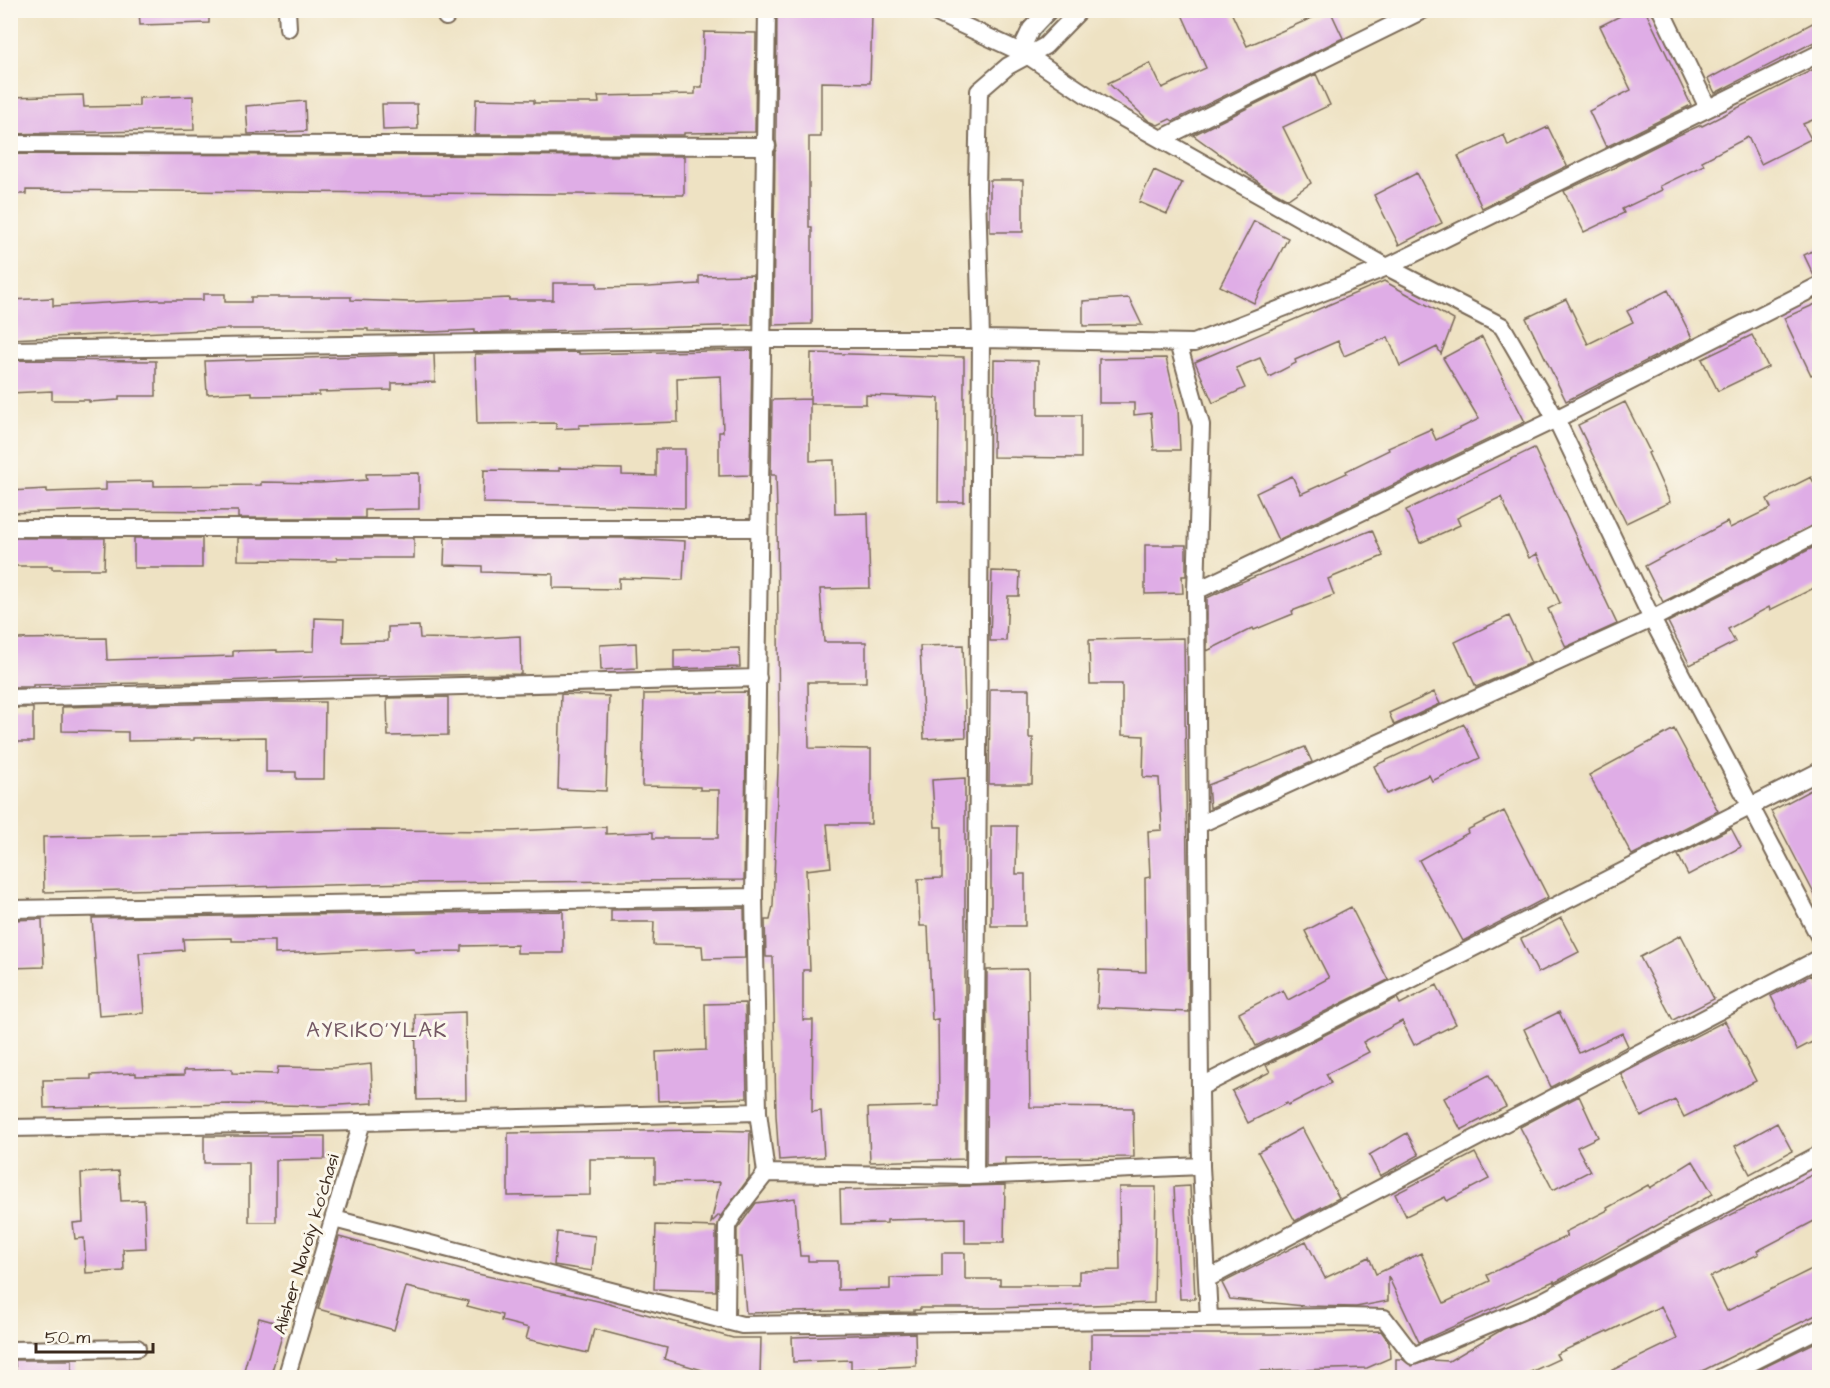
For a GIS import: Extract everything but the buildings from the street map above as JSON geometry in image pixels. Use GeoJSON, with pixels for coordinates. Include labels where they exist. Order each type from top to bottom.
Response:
{"type":"FeatureCollection","features":[{"type":"Feature","properties":{"kind":"street"},"geometry":{"type":"LineString","coordinates":[[287,10],[288,28]]}},
{"type":"Feature","properties":{"kind":"street"},"geometry":{"type":"LineString","coordinates":[[726,1321],[727,1226],[766,1173],[758,1112],[754,897],[767,146],[767,10]]}},
{"type":"Feature","properties":{"kind":"street"},"geometry":{"type":"LineString","coordinates":[[930,10],[1023,54],[1109,110],[1161,140],[1387,267],[1502,326],[1556,419],[1652,619],[1820,938]]}},
{"type":"Feature","properties":{"kind":"street"},"geometry":{"type":"LineString","coordinates":[[1023,54],[1031,29],[1049,10]]}},
{"type":"Feature","properties":{"kind":"street"},"geometry":{"type":"LineString","coordinates":[[975,1176],[981,339],[977,189],[979,91],[1023,54],[1045,46],[1080,10]]}},
{"type":"Feature","properties":{"kind":"street"},"geometry":{"type":"LineString","coordinates":[[1161,140],[1423,10]]}},
{"type":"Feature","properties":{"kind":"street"},"geometry":{"type":"LineString","coordinates":[[1661,10],[1708,108]]}},
{"type":"Feature","properties":{"kind":"street"},"geometry":{"type":"LineString","coordinates":[[10,350],[763,339],[981,339],[1194,343],[1387,267],[1820,54]]}},
{"type":"Feature","properties":{"kind":"street"},"geometry":{"type":"LineString","coordinates":[[10,144],[767,146]]}},
{"type":"Feature","properties":{"kind":"street"},"geometry":{"type":"LineString","coordinates":[[1196,591],[1556,419],[1820,285]]}},
{"type":"Feature","properties":{"kind":"street"},"geometry":{"type":"LineString","coordinates":[[1178,343],[1201,425],[1196,591],[1200,1087],[1201,1166],[1209,1318]]}},
{"type":"Feature","properties":{"kind":"street"},"geometry":{"type":"LineString","coordinates":[[10,528],[759,528]]}},
{"type":"Feature","properties":{"kind":"street"},"geometry":{"type":"LineString","coordinates":[[1198,825],[1652,619],[1820,532]]}},
{"type":"Feature","properties":{"kind":"street"},"geometry":{"type":"LineString","coordinates":[[10,698],[758,678]]}},
{"type":"Feature","properties":{"kind":"street"},"geometry":{"type":"LineString","coordinates":[[1200,1087],[1820,771]]}},
{"type":"Feature","properties":{"kind":"street"},"geometry":{"type":"LineString","coordinates":[[10,909],[754,897]]}},
{"type":"Feature","properties":{"kind":"street"},"geometry":{"type":"LineString","coordinates":[[1207,1279],[1820,958]]}},
{"type":"Feature","properties":{"kind":"street"},"geometry":{"type":"LineString","coordinates":[[10,1128],[758,1112]]}},
{"type":"Feature","properties":{"kind":"street","name":"Alisher Navoiy ko'chasi"},"geometry":{"type":"LineString","coordinates":[[286,1377],[363,1122]]}},
{"type":"Feature","properties":{"kind":"street"},"geometry":{"type":"LineString","coordinates":[[334,1219],[742,1324],[1384,1318],[1413,1356],[1541,1302],[1820,1154]]}},
{"type":"Feature","properties":{"kind":"street"},"geometry":{"type":"LineString","coordinates":[[766,1173],[975,1176],[1201,1166]]}},
{"type":"Feature","properties":{"kind":"street"},"geometry":{"type":"LineString","coordinates":[[1720,1377],[1820,1328]]}},
{"type":"Feature","properties":{"kind":"street"},"geometry":{"type":"LineString","coordinates":[[10,1350],[137,1348]]}},
{"type":"Feature","properties":{"kind":"waterway"},"geometry":{"type":"LineString","coordinates":[[1041,35],[1064,10]]}},
{"type":"Feature","properties":{"kind":"district","name":"AYRIKO'YLAK"},"geometry":{"type":"Point","coordinates":[377,1030]}}]}
